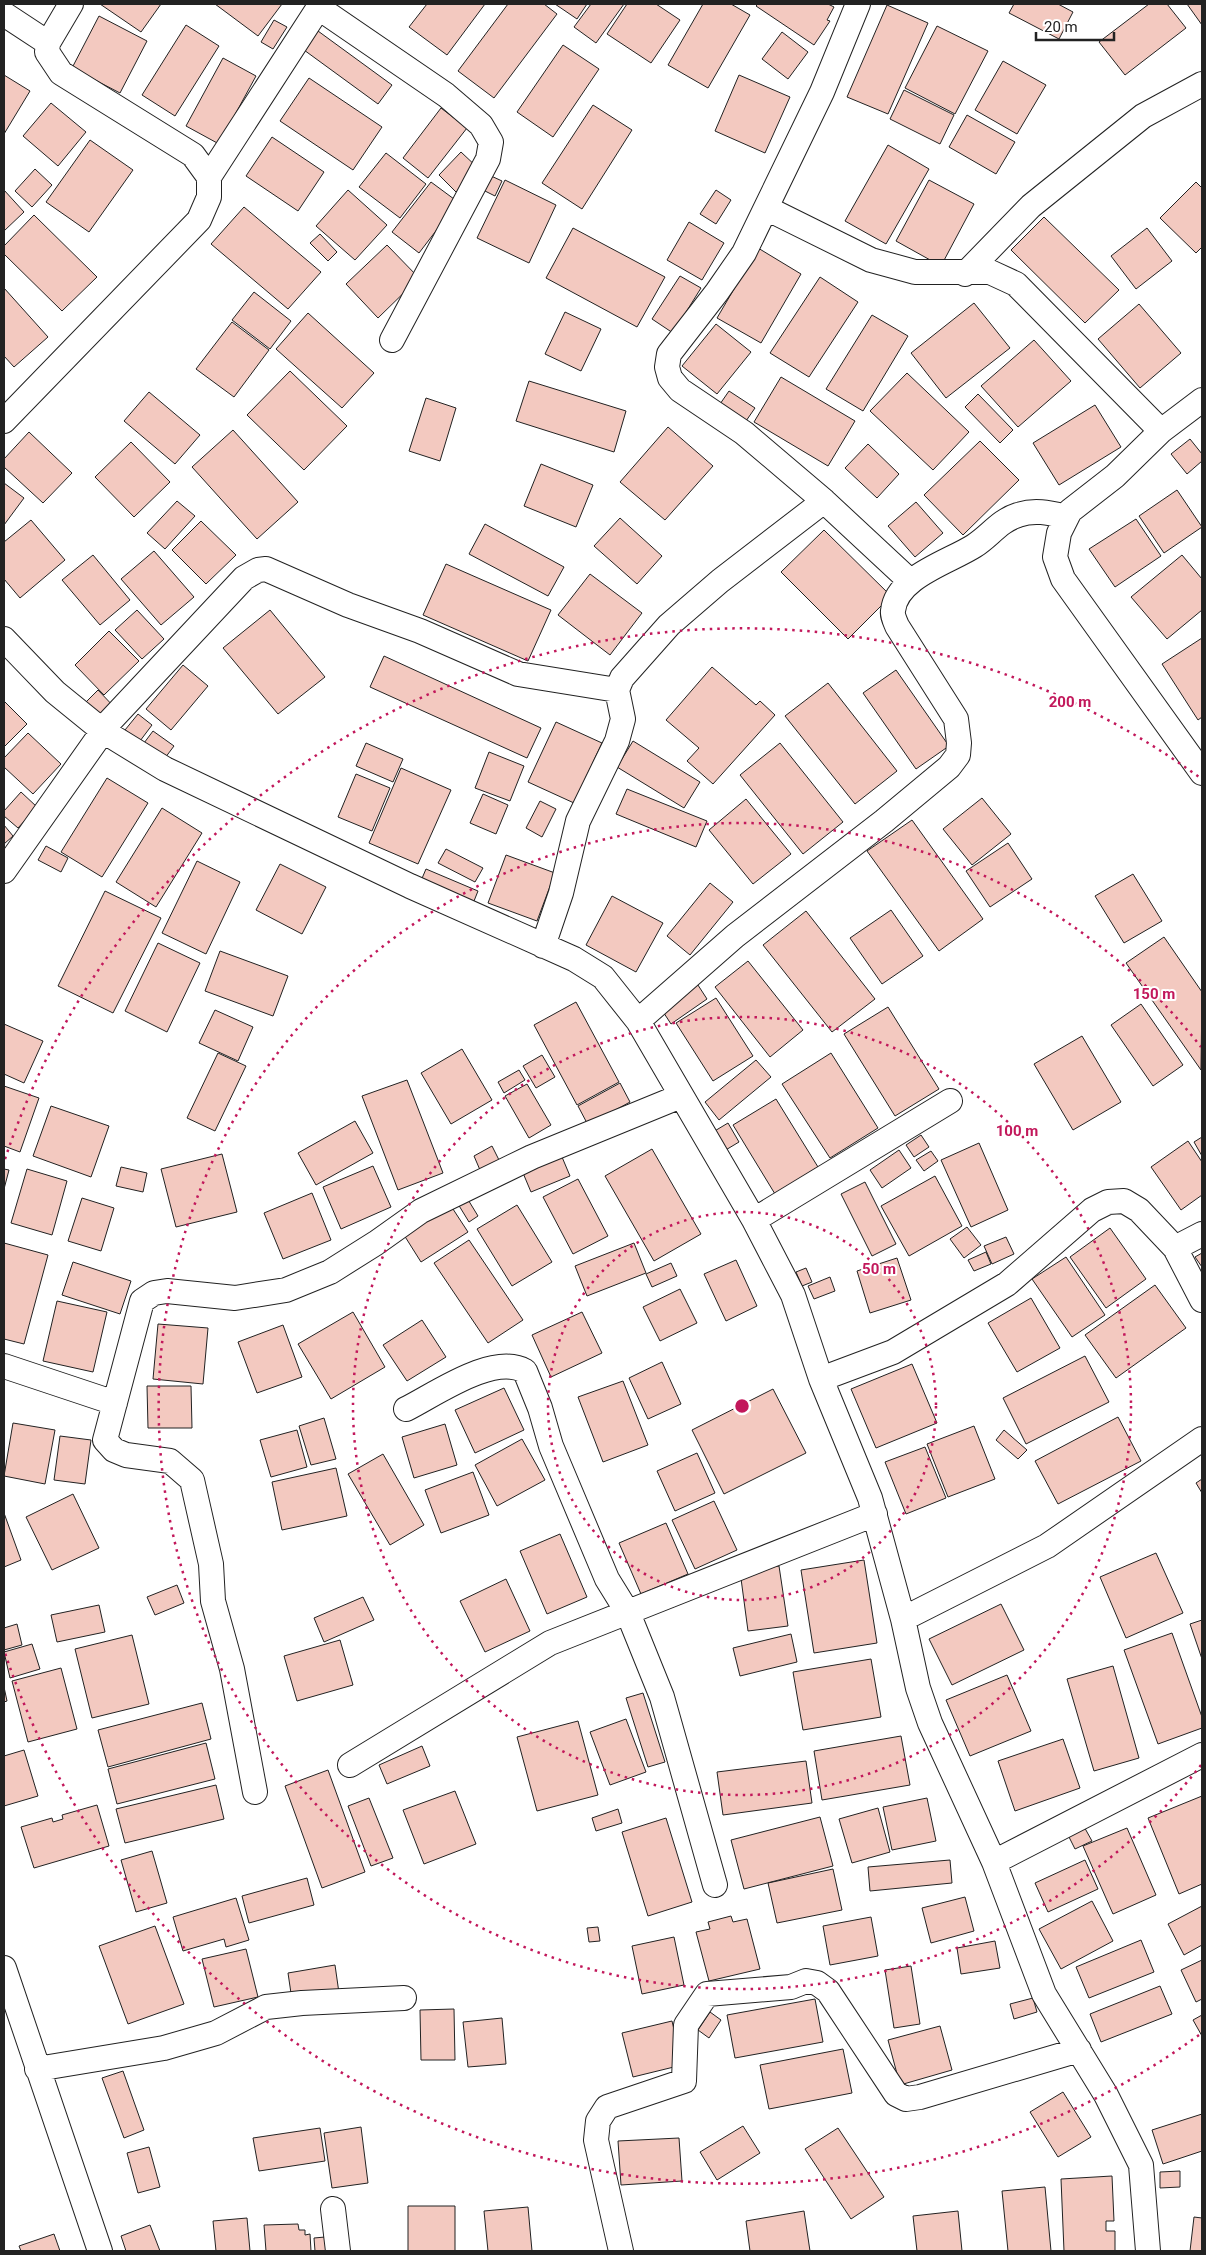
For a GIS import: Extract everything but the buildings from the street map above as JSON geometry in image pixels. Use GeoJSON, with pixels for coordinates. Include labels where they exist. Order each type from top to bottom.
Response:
{"type":"FeatureCollection","features":[{"type":"Feature","properties":{"kind":"street"},"geometry":{"type":"LineString","coordinates":[[71,4],[48,43],[47,52],[61,73],[193,155],[209,177]]}},
{"type":"Feature","properties":{"kind":"street"},"geometry":{"type":"LineString","coordinates":[[858,4],[822,92],[744,253],[717,292],[669,354],[667,368],[670,378],[680,390],[744,433],[824,501],[910,581]]}},
{"type":"Feature","properties":{"kind":"street"},"geometry":{"type":"LineString","coordinates":[[4,421],[199,220],[209,197],[209,177],[320,6],[446,95],[482,125],[491,142],[488,159],[392,340]]}},
{"type":"Feature","properties":{"kind":"street"},"geometry":{"type":"LineString","coordinates":[[4,14],[48,43]]}},
{"type":"Feature","properties":{"kind":"street"},"geometry":{"type":"LineString","coordinates":[[965,274],[1031,206],[1142,116],[1202,84]]}},
{"type":"Feature","properties":{"kind":"street"},"geometry":{"type":"LineString","coordinates":[[766,208],[871,260],[916,272],[965,274],[990,272],[1016,284],[1161,431]]}},
{"type":"Feature","properties":{"kind":"street"},"geometry":{"type":"LineString","coordinates":[[1202,400],[1161,431],[1115,476],[1070,511],[1059,532],[1055,557],[1063,578],[1202,773]]}},
{"type":"Feature","properties":{"kind":"street"},"geometry":{"type":"LineString","coordinates":[[543,946],[561,893],[578,822],[617,741],[623,719],[617,690],[622,678],[669,625],[720,581],[824,501]]}},
{"type":"Feature","properties":{"kind":"street"},"geometry":{"type":"LineString","coordinates":[[638,1021],[735,936],[884,821],[949,767],[958,756],[960,743],[956,719],[897,626],[892,612],[897,597],[910,581],[977,545],[1000,523],[1018,514],[1043,511],[1067,517]]}},
{"type":"Feature","properties":{"kind":"street"},"geometry":{"type":"LineString","coordinates":[[4,871],[103,731],[244,578],[258,570],[266,569],[278,573],[348,605],[420,631],[518,674],[617,690]]}},
{"type":"Feature","properties":{"kind":"street"},"geometry":{"type":"LineString","coordinates":[[4,639],[55,692],[103,731],[165,769],[410,886],[574,959],[604,977],[638,1021],[754,1220],[793,1295],[821,1379],[875,1514],[903,1619],[918,1688],[930,1723],[994,1862],[1044,1994],[1106,2095],[1141,2165],[1148,2251]]}},
{"type":"Feature","properties":{"kind":"street"},"geometry":{"type":"LineString","coordinates":[[255,1792],[232,1669],[213,1601],[211,1564],[192,1480],[170,1461],[126,1455],[109,1446],[105,1440],[142,1301],[154,1293],[167,1291],[236,1298],[286,1290],[330,1272],[376,1243],[421,1210],[532,1157],[681,1096]]}},
{"type":"Feature","properties":{"kind":"street"},"geometry":{"type":"LineString","coordinates":[[754,1220],[950,1101]]}},
{"type":"Feature","properties":{"kind":"street"},"geometry":{"type":"LineString","coordinates":[[821,1379],[893,1352],[1007,1284],[1092,1210],[1108,1202],[1124,1201],[1139,1210],[1174,1248],[1202,1300]]}},
{"type":"Feature","properties":{"kind":"street"},"geometry":{"type":"LineString","coordinates":[[1174,1248],[1202,1234]]}},
{"type":"Feature","properties":{"kind":"street"},"geometry":{"type":"LineString","coordinates":[[406,1409],[485,1369],[507,1365],[525,1371],[540,1408],[551,1446],[607,1579],[628,1613],[662,1697],[715,1885]]}},
{"type":"Feature","properties":{"kind":"street"},"geometry":{"type":"LineString","coordinates":[[4,1366],[115,1403]]}},
{"type":"Feature","properties":{"kind":"street"},"geometry":{"type":"LineString","coordinates":[[903,1619],[1047,1546],[1202,1439]]}},
{"type":"Feature","properties":{"kind":"street"},"geometry":{"type":"LineString","coordinates":[[350,1765],[550,1643],[875,1514]]}},
{"type":"Feature","properties":{"kind":"street"},"geometry":{"type":"LineString","coordinates":[[994,1862],[1202,1755]]}},
{"type":"Feature","properties":{"kind":"street"},"geometry":{"type":"LineString","coordinates":[[4,1968],[37,2070],[100,2251]]}},
{"type":"Feature","properties":{"kind":"street"},"geometry":{"type":"LineString","coordinates":[[621,2251],[596,2140],[598,2121],[607,2106],[684,2081],[686,2025],[707,1994],[791,1987],[806,1981],[817,1984],[828,1991],[896,2094],[906,2098],[920,2097],[1079,2050]]}},
{"type":"Feature","properties":{"kind":"street"},"geometry":{"type":"LineString","coordinates":[[37,2070],[164,2048],[216,2033],[266,2007],[302,2002],[404,1998]]}},
{"type":"Feature","properties":{"kind":"street"},"geometry":{"type":"LineString","coordinates":[[333,2209],[338,2251]]}}]}
